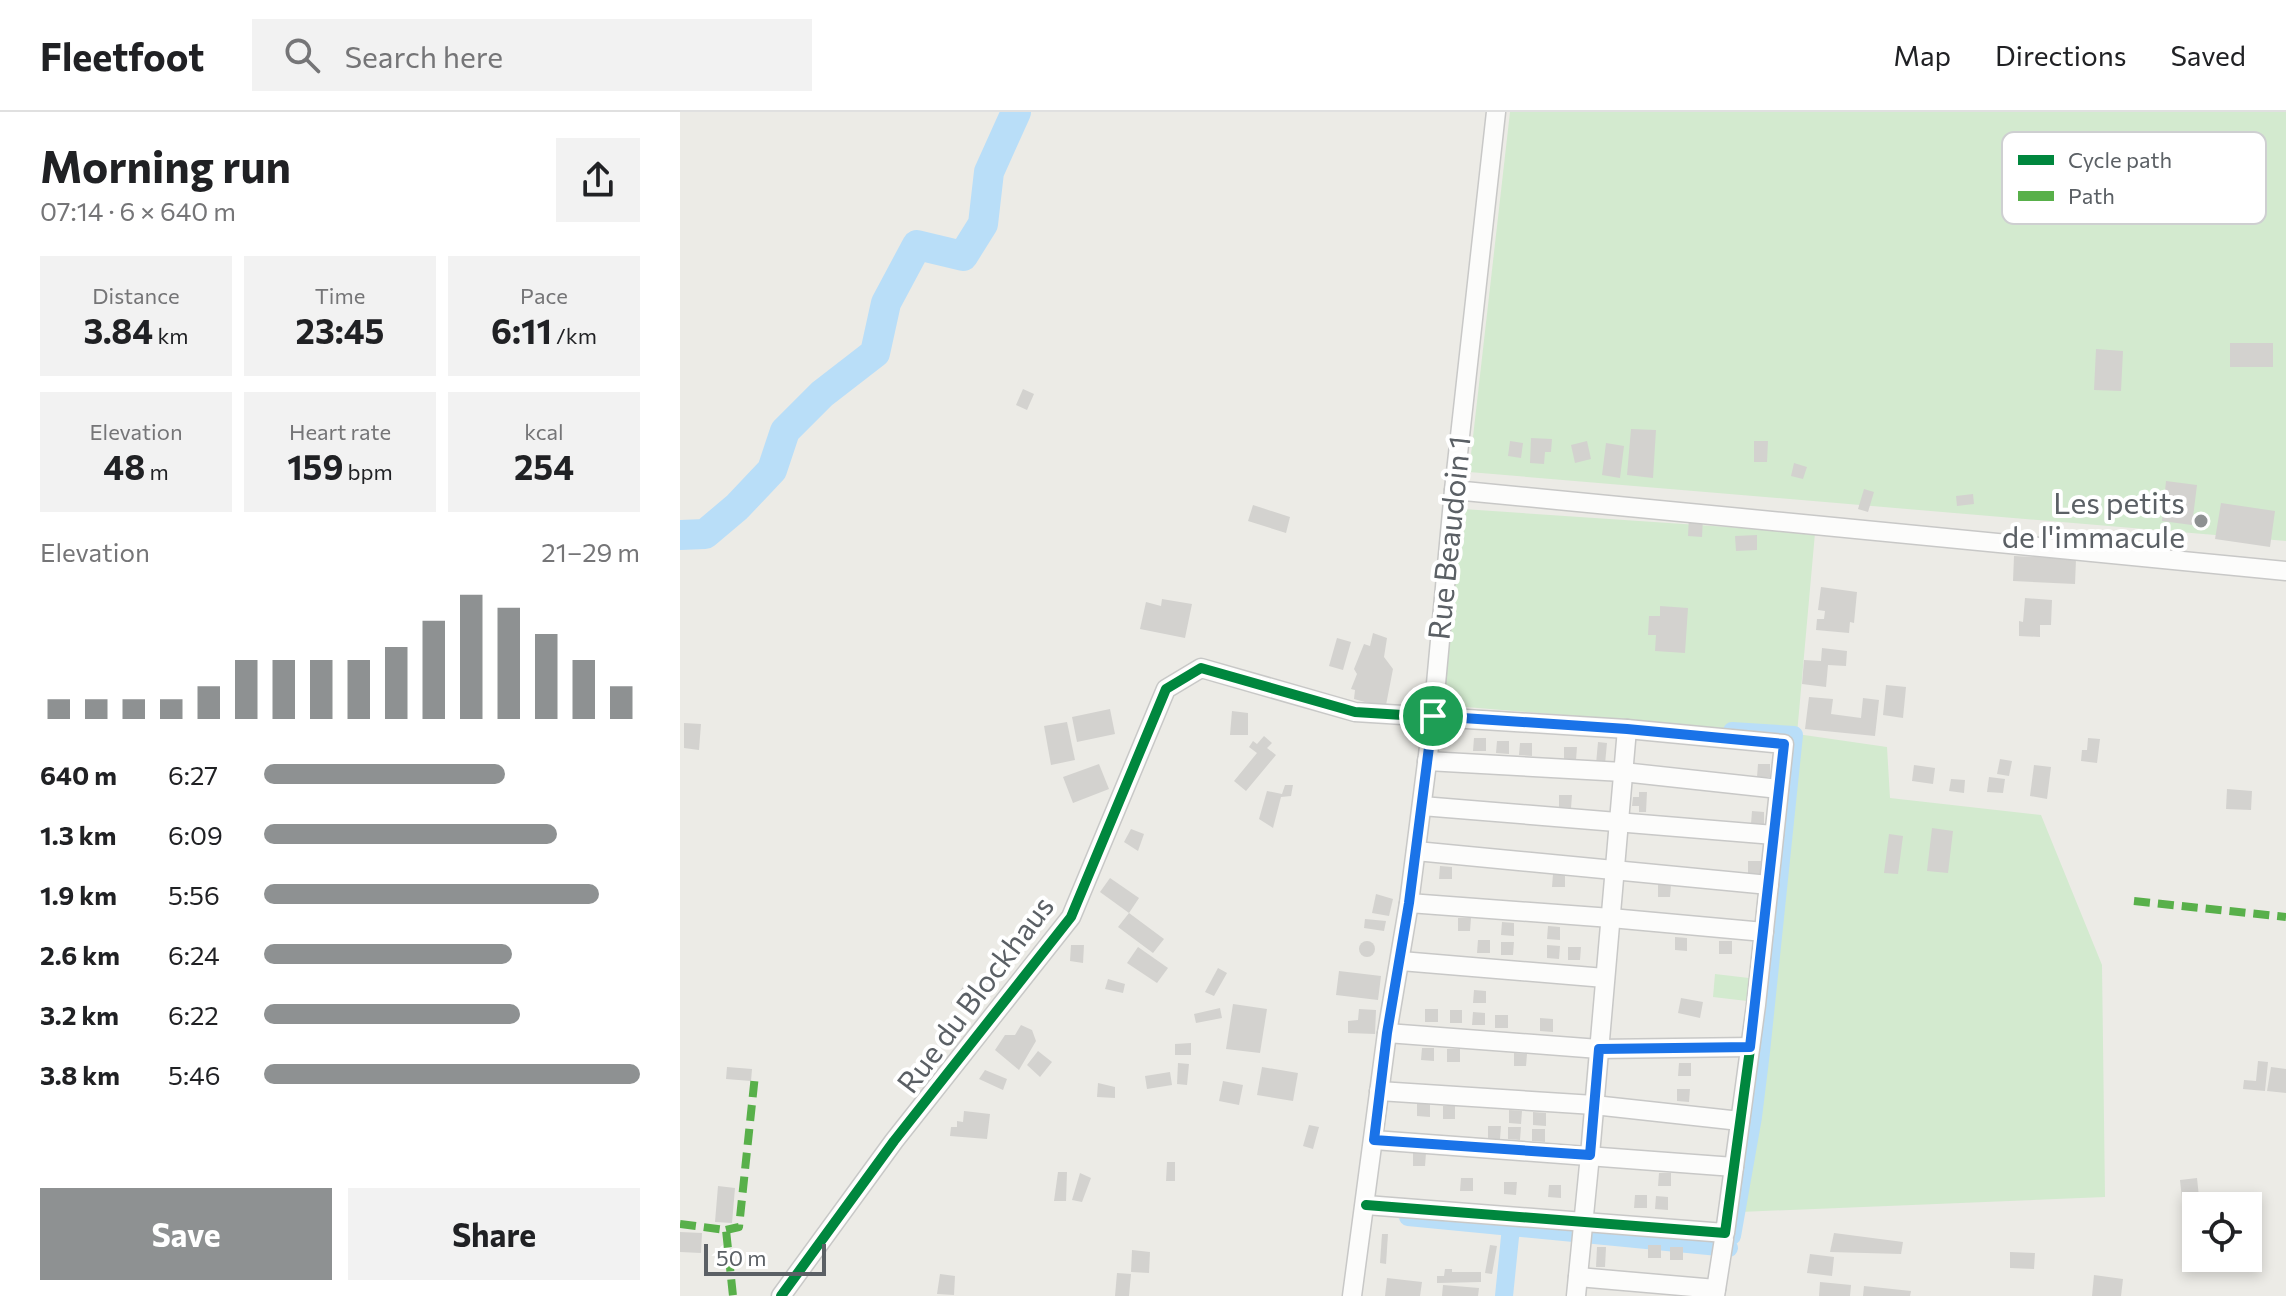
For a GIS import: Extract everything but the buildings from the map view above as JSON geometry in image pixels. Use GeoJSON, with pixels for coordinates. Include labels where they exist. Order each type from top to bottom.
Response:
{"type":"FeatureCollection","features":[{"type":"Feature","properties":{"kind":"street","name":"Rue Beaudoin 1"},"geometry":{"type":"LineString","coordinates":[[1352,1296],[1433,716],[1454,490],[1496,112]]}},
{"type":"Feature","properties":{"kind":"street"},"geometry":{"type":"LineString","coordinates":[[1454,490],[2286,571]]}},
{"type":"Feature","properties":{"kind":"street","name":"Rue du Blockhaus"},"geometry":{"type":"LineString","coordinates":[[781,1296],[894,1141],[1071,917],[1166,689],[1201,668],[1355,712],[1627,729],[1784,744],[1779,789]]}},
{"type":"Feature","properties":{"kind":"street"},"geometry":{"type":"LineString","coordinates":[[1627,729],[1577,1286],[1715,1292],[1723,1245]]}},
{"type":"Feature","properties":{"kind":"street"},"geometry":{"type":"LineString","coordinates":[[1366,1205],[1583,1229],[1725,1233],[1779,789],[1623,772],[1427,761]]}},
{"type":"Feature","properties":{"kind":"street"},"geometry":{"type":"LineString","coordinates":[[1422,806],[1774,835]]}},
{"type":"Feature","properties":{"kind":"street"},"geometry":{"type":"LineString","coordinates":[[1416,851],[1769,885]]}},
{"type":"Feature","properties":{"kind":"street"},"geometry":{"type":"LineString","coordinates":[[1409,903],[1764,932]]}},
{"type":"Feature","properties":{"kind":"street"},"geometry":{"type":"LineString","coordinates":[[1401,961],[1605,978]]}},
{"type":"Feature","properties":{"kind":"street"},"geometry":{"type":"LineString","coordinates":[[1387,1033],[1599,1049],[1750,1047]]}},
{"type":"Feature","properties":{"kind":"street"},"geometry":{"type":"LineString","coordinates":[[1379,1091],[1594,1105],[1740,1121]]}},
{"type":"Feature","properties":{"kind":"street"},"geometry":{"type":"LineString","coordinates":[[1374,1140],[1734,1167]]}},
{"type":"Feature","properties":{"kind":"green space"},"geometry":{"type":"Polygon","coordinates":[[[1510,112],[2286,112],[2286,541],[1469,472],[1510,112]]]}},
{"type":"Feature","properties":{"kind":"green space"},"geometry":{"type":"Polygon","coordinates":[[[1463,509],[1815,533],[1797,734],[1887,747],[1890,798],[2041,815],[2102,965],[2105,1197],[1740,1212],[1794,734],[1442,705],[1463,509]]]}},
{"type":"Feature","properties":{"kind":"green space"},"geometry":{"type":"Polygon","coordinates":[[[1715,974],[1749,978],[1747,1001],[1713,997],[1715,974]]]}},
{"type":"Feature","properties":{"kind":"waterway"},"geometry":{"type":"LineString","coordinates":[[680,535],[705,534],[737,507],[772,470],[785,431],[822,394],[875,353],[886,303],[917,245],[963,256],[983,224],[989,172],[1016,112]]}},
{"type":"Feature","properties":{"kind":"waterway"},"geometry":{"type":"LineString","coordinates":[[1732,731],[1794,735],[1753,1117],[1732,1236]]}},
{"type":"Feature","properties":{"kind":"waterway"},"geometry":{"type":"LineString","coordinates":[[1408,1217],[1729,1248]]}},
{"type":"Feature","properties":{"kind":"waterway"},"geometry":{"type":"LineString","coordinates":[[1504,1296],[1511,1227]]}},
{"type":"Feature","properties":{"kind":"marked path"},"geometry":{"type":"LineString","coordinates":[[2134,901],[2286,917]]}},
{"type":"Feature","properties":{"kind":"marked path"},"geometry":{"type":"LineString","coordinates":[[726,1230],[739,1227],[755,1075]]}},
{"type":"Feature","properties":{"kind":"marked path"},"geometry":{"type":"LineString","coordinates":[[680,1224],[726,1230],[733,1296]]}},
{"type":"Feature","properties":{"kind":"cycle path"},"geometry":{"type":"LineString","coordinates":[[781,1296],[894,1141],[1071,917],[1166,689],[1201,668],[1355,712],[1627,729],[1784,744],[1756,1005],[1725,1233],[1366,1205]]}},
{"type":"Feature","properties":{"kind":"place","name":"Les petits de l'immacule"},"geometry":{"type":"Point","coordinates":[2201,521]}},
{"type":"Feature","properties":{"kind":"route"},"geometry":{"type":"LineString","coordinates":[[1433,716],[1627,729],[1784,744],[1750,1047],[1599,1049],[1590,1155],[1374,1140],[1433,716]]}}]}
